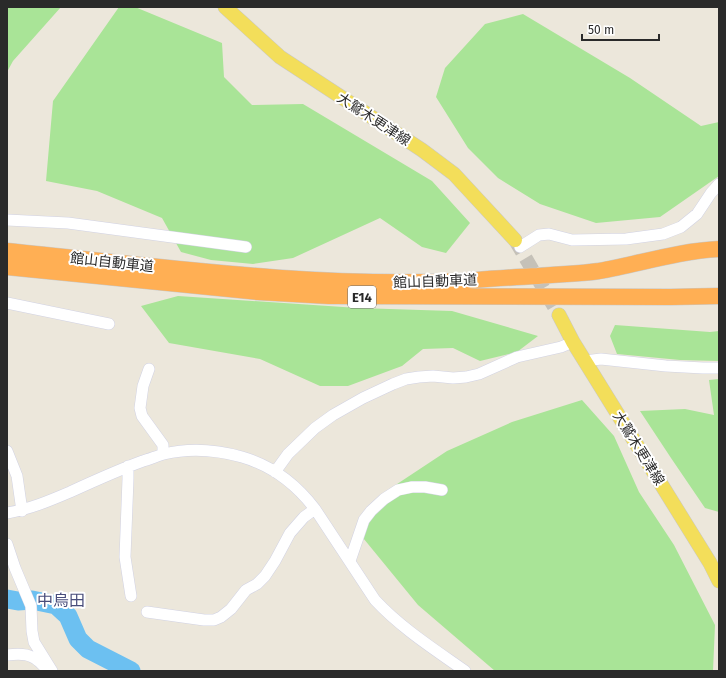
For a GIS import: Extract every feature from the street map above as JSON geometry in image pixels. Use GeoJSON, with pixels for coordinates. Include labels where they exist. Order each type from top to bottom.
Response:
{"type":"FeatureCollection","features":[{"type":"Feature","properties":{"kind":"highway","name":"館山自動車道"},"geometry":{"type":"LineString","coordinates":[[7,251],[259,276],[395,282],[461,281],[572,274],[672,255],[719,249]]}},
{"type":"Feature","properties":{"kind":"highway","name":"館山自動車道"},"geometry":{"type":"LineString","coordinates":[[7,267],[258,292],[329,296],[719,296]]}},
{"type":"Feature","properties":{"kind":"main road","name":"大鷲木更津線"},"geometry":{"type":"LineString","coordinates":[[225,7],[280,58],[422,150],[454,174],[518,244]]}},
{"type":"Feature","properties":{"kind":"main road","name":"大鷲木更津線"},"geometry":{"type":"LineString","coordinates":[[559,315],[573,342],[710,563],[719,581]]}},
{"type":"Feature","properties":{"kind":"street"},"geometry":{"type":"LineString","coordinates":[[518,244],[539,235],[549,234],[572,240],[626,239],[663,234],[681,227],[697,214],[719,184]]}},
{"type":"Feature","properties":{"kind":"street"},"geometry":{"type":"LineString","coordinates":[[7,220],[68,223],[246,248]]}},
{"type":"Feature","properties":{"kind":"street"},"geometry":{"type":"LineString","coordinates":[[7,303],[109,324]]}},
{"type":"Feature","properties":{"kind":"street"},"geometry":{"type":"LineString","coordinates":[[275,472],[288,454],[315,428],[333,415],[363,398],[393,384],[406,379],[419,377],[433,376],[453,378],[480,374],[517,357],[561,347],[573,342]]}},
{"type":"Feature","properties":{"kind":"street"},"geometry":{"type":"LineString","coordinates":[[585,361],[601,359],[666,366],[719,368]]}},
{"type":"Feature","properties":{"kind":"street"},"geometry":{"type":"LineString","coordinates":[[149,369],[143,386],[140,408],[142,416],[163,445],[163,454]]}},
{"type":"Feature","properties":{"kind":"street"},"geometry":{"type":"LineString","coordinates":[[7,513],[22,511],[44,503],[128,466],[163,454],[206,450],[231,454],[252,460],[275,472],[293,484],[309,500],[375,600],[387,612],[402,625],[465,671]]}},
{"type":"Feature","properties":{"kind":"street"},"geometry":{"type":"LineString","coordinates":[[7,451],[17,476],[22,511]]}},
{"type":"Feature","properties":{"kind":"street"},"geometry":{"type":"LineString","coordinates":[[128,466],[125,557],[131,596]]}},
{"type":"Feature","properties":{"kind":"street"},"geometry":{"type":"LineString","coordinates":[[350,561],[364,520],[384,499],[398,490],[412,487],[425,487],[442,490]]}},
{"type":"Feature","properties":{"kind":"street"},"geometry":{"type":"LineString","coordinates":[[147,612],[204,620],[221,618],[231,609],[246,590],[258,584],[265,576],[290,533],[304,517],[315,509]]}},
{"type":"Feature","properties":{"kind":"street"},"geometry":{"type":"LineString","coordinates":[[7,544],[15,568],[31,606],[34,642],[52,671]]}},
{"type":"Feature","properties":{"kind":"street"},"geometry":{"type":"LineString","coordinates":[[7,655],[23,654],[33,657],[49,671]]}},
{"type":"Feature","properties":{"kind":"green space"},"geometry":{"type":"Polygon","coordinates":[[[7,7],[61,7],[13,61],[7,72],[7,7]]]}},
{"type":"Feature","properties":{"kind":"green space"},"geometry":{"type":"Polygon","coordinates":[[[119,7],[135,7],[222,43],[224,77],[252,105],[303,104],[432,181],[470,223],[446,253],[422,247],[380,218],[293,258],[253,264],[211,260],[181,252],[162,218],[97,191],[46,181],[53,101],[119,7]]]}},
{"type":"Feature","properties":{"kind":"green space"},"geometry":{"type":"Polygon","coordinates":[[[523,14],[630,78],[701,126],[719,122],[719,176],[660,217],[596,223],[540,204],[498,178],[468,148],[436,97],[445,68],[485,24],[523,14]]]}},
{"type":"Feature","properties":{"kind":"green space"},"geometry":{"type":"Polygon","coordinates":[[[178,296],[358,308],[452,311],[538,336],[517,352],[480,361],[453,348],[423,349],[402,366],[348,386],[320,386],[260,359],[169,343],[141,306],[178,296]]]}},
{"type":"Feature","properties":{"kind":"green space"},"geometry":{"type":"Polygon","coordinates":[[[615,325],[710,332],[719,331],[719,361],[680,360],[617,354],[610,336],[615,325]]]}},
{"type":"Feature","properties":{"kind":"green space"},"geometry":{"type":"Polygon","coordinates":[[[719,379],[719,512],[705,508],[640,411],[685,409],[714,415],[709,380],[719,379]]]}},
{"type":"Feature","properties":{"kind":"green space"},"geometry":{"type":"Polygon","coordinates":[[[582,400],[614,436],[639,492],[674,545],[715,625],[713,671],[495,671],[418,605],[359,533],[385,492],[447,451],[512,422],[582,400]]]}},
{"type":"Feature","properties":{"kind":"waterway"},"geometry":{"type":"LineString","coordinates":[[7,599],[18,601],[32,600],[56,605],[68,616],[78,639],[88,649],[131,671]]}},
{"type":"Feature","properties":{"kind":"tunnel"},"geometry":{"type":"LineString","coordinates":[[515,240],[559,315]]}},
{"type":"Feature","properties":{"kind":"district","name":"中烏田"},"geometry":{"type":"Point","coordinates":[61,600]}}]}
